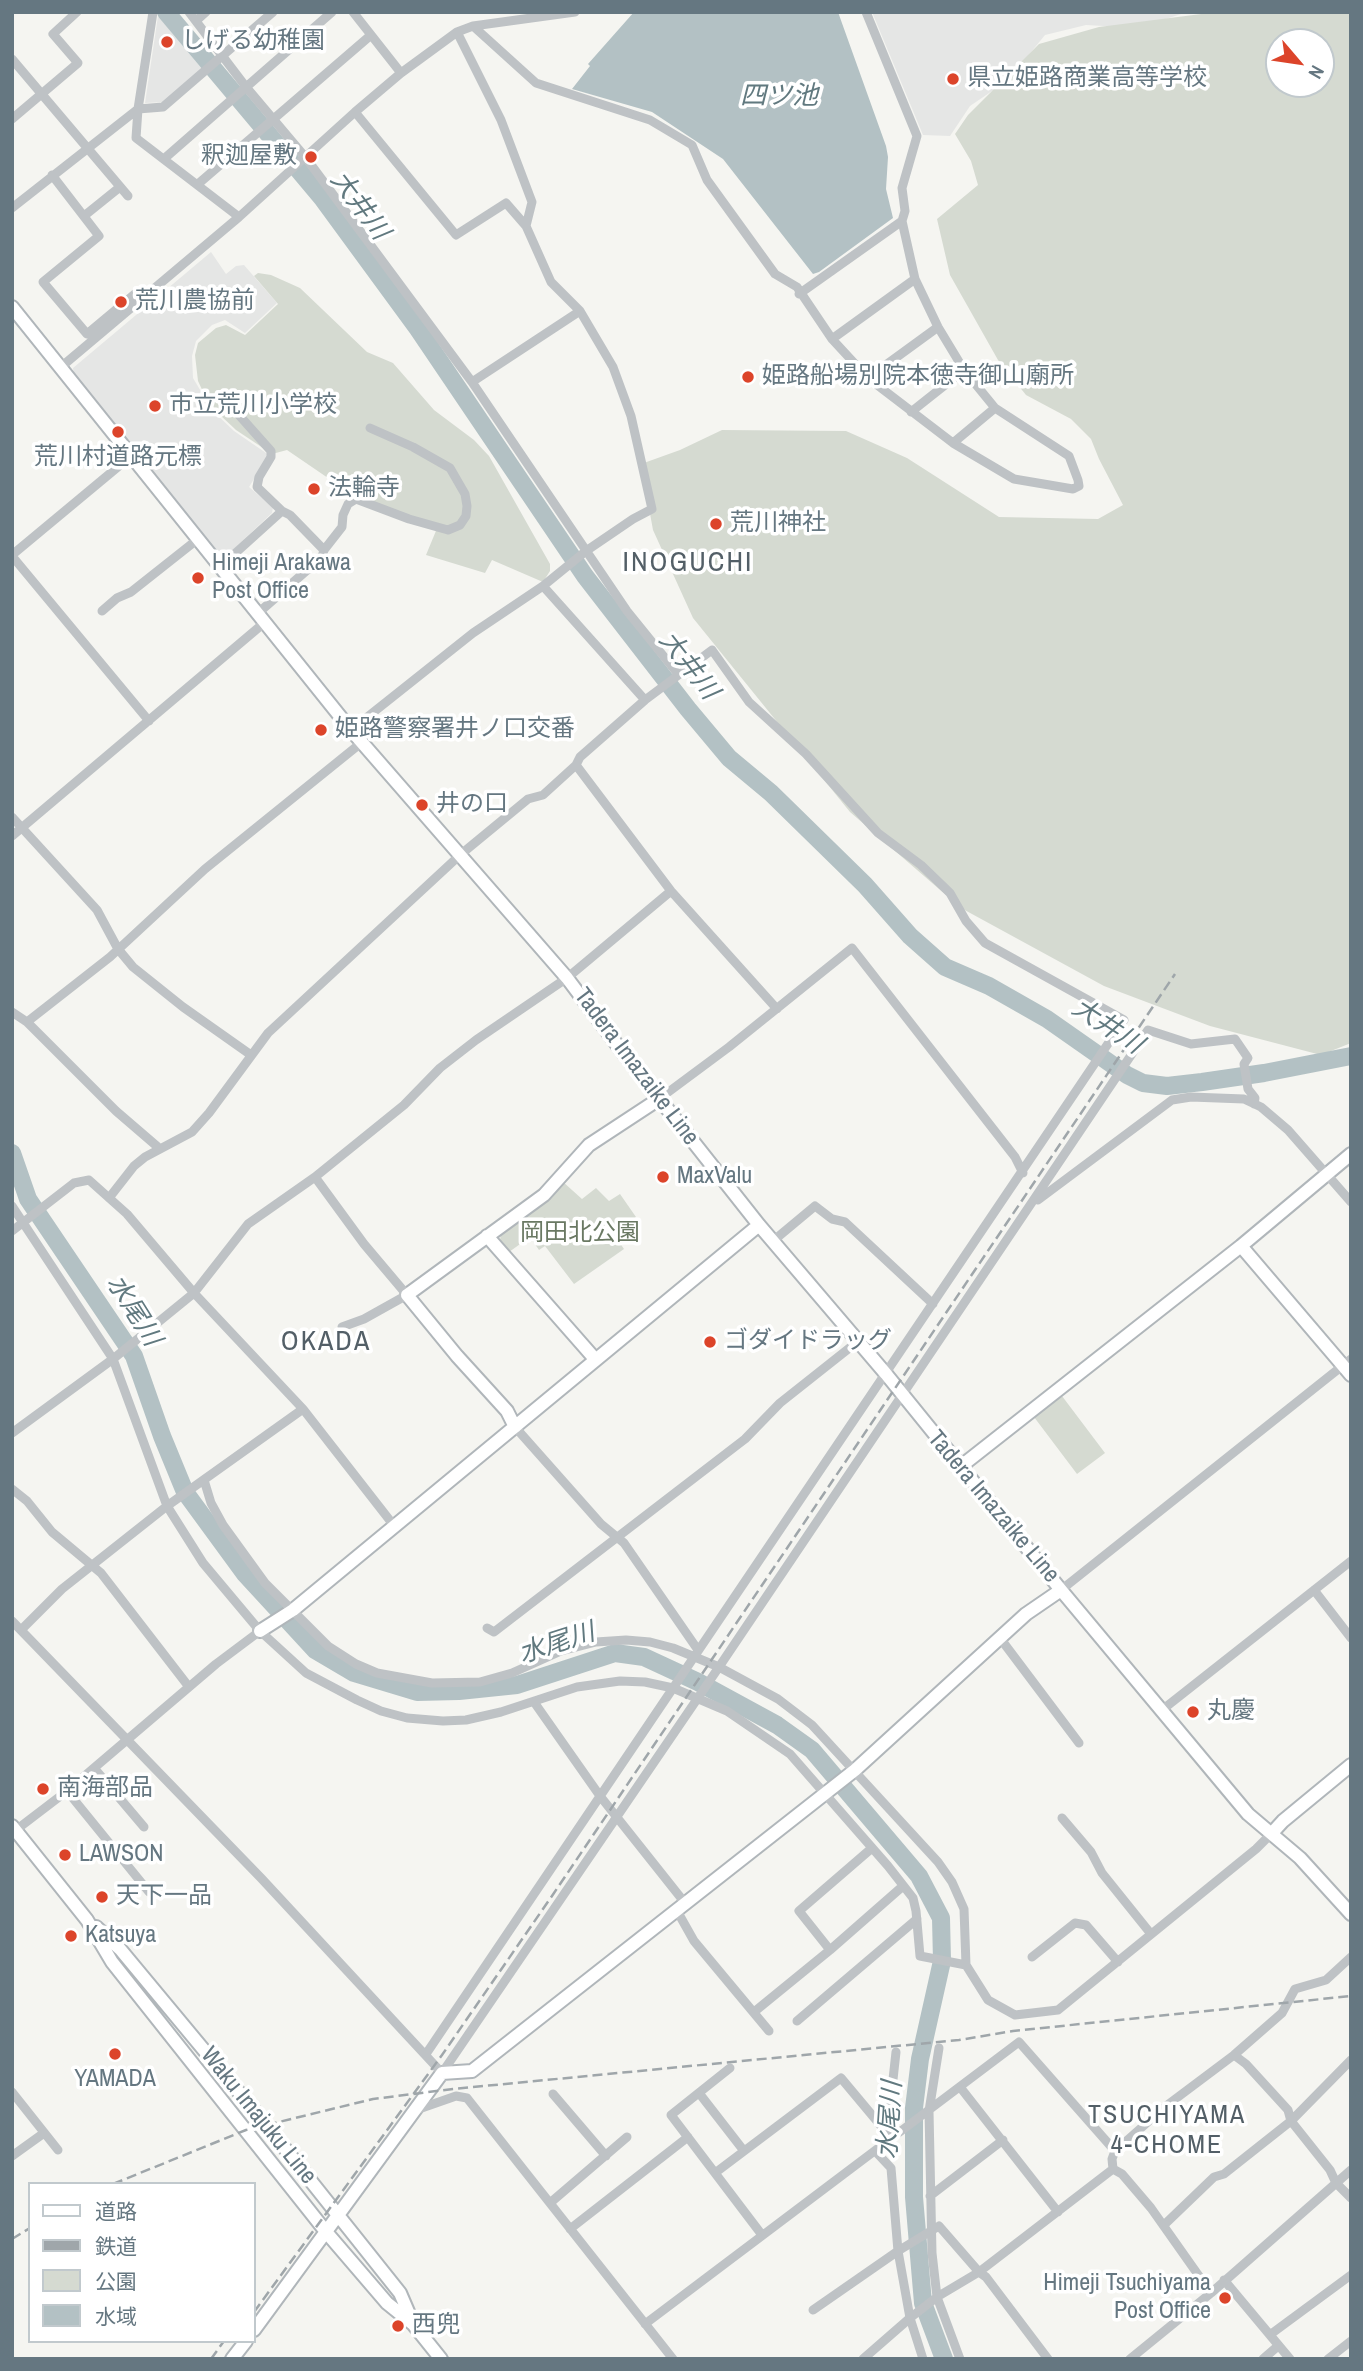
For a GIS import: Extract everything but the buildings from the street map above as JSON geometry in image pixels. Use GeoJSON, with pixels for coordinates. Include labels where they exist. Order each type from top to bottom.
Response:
{"type":"FeatureCollection","features":[{"type":"Feature","properties":{"kind":"main road","name":"Tadera Imazaike Line"},"geometry":{"type":"LineString","coordinates":[[12,307],[361,743],[567,978],[759,1225],[886,1374],[901,1396],[1061,1590],[1248,1814],[1300,1858],[1351,1914]]}},
{"type":"Feature","properties":{"kind":"main road"},"geometry":{"type":"LineString","coordinates":[[515,1427],[507,1411],[407,1295],[550,1189],[589,1145],[659,1099]]}},
{"type":"Feature","properties":{"kind":"main road"},"geometry":{"type":"LineString","coordinates":[[960,1467],[1241,1246],[1351,1154]]}},
{"type":"Feature","properties":{"kind":"main road"},"geometry":{"type":"LineString","coordinates":[[260,1631],[293,1610],[759,1225]]}},
{"type":"Feature","properties":{"kind":"main road"},"geometry":{"type":"LineString","coordinates":[[487,1236],[595,1359]]}},
{"type":"Feature","properties":{"kind":"main road"},"geometry":{"type":"LineString","coordinates":[[1241,1246],[1348,1367]]}},
{"type":"Feature","properties":{"kind":"main road"},"geometry":{"type":"LineString","coordinates":[[256,2327],[442,2073],[472,2071],[855,1770],[1027,1614],[1061,1590]]}},
{"type":"Feature","properties":{"kind":"main road"},"geometry":{"type":"LineString","coordinates":[[1272,1833],[1351,1765]]}},
{"type":"Feature","properties":{"kind":"main road","name":"Waku Imajuku Line"},"geometry":{"type":"LineString","coordinates":[[13,1830],[88,1920],[120,1949],[339,2217],[400,2293],[413,2324]]}},
{"type":"Feature","properties":{"kind":"main road","name":"Waku Imajuku Line"},"geometry":{"type":"LineString","coordinates":[[88,1920],[112,1962],[327,2233],[387,2304],[413,2324],[441,2359]]}},
{"type":"Feature","properties":{"kind":"main road"},"geometry":{"type":"LineString","coordinates":[[232,2359],[244,2343]]}},
{"type":"Feature","properties":{"kind":"street"},"geometry":{"type":"LineString","coordinates":[[12,119],[78,63],[53,34],[78,12]]}},
{"type":"Feature","properties":{"kind":"street"},"geometry":{"type":"LineString","coordinates":[[153,12],[136,138],[239,217]]}},
{"type":"Feature","properties":{"kind":"street"},"geometry":{"type":"LineString","coordinates":[[189,12],[246,87],[306,158],[472,382],[627,611],[678,674]]}},
{"type":"Feature","properties":{"kind":"street"},"geometry":{"type":"LineString","coordinates":[[196,21],[206,12]]}},
{"type":"Feature","properties":{"kind":"street"},"geometry":{"type":"LineString","coordinates":[[12,208],[138,109],[163,107],[273,12]]}},
{"type":"Feature","properties":{"kind":"street"},"geometry":{"type":"LineString","coordinates":[[164,158],[332,12]]}},
{"type":"Feature","properties":{"kind":"street"},"geometry":{"type":"LineString","coordinates":[[353,12],[401,74]]}},
{"type":"Feature","properties":{"kind":"street"},"geometry":{"type":"LineString","coordinates":[[61,367],[239,217],[355,112],[457,32],[473,26],[575,12]]}},
{"type":"Feature","properties":{"kind":"street"},"geometry":{"type":"LineString","coordinates":[[473,26],[536,83],[650,120],[692,145],[707,180],[775,274],[797,287],[799,294],[832,339],[868,377],[953,443],[1014,479],[1073,489],[1079,486],[1069,456],[995,408],[964,370],[938,327],[915,279],[902,221],[905,211],[902,188],[917,136],[866,12]]}},
{"type":"Feature","properties":{"kind":"street"},"geometry":{"type":"LineString","coordinates":[[457,32],[501,120],[532,202],[526,226]]}},
{"type":"Feature","properties":{"kind":"street"},"geometry":{"type":"LineString","coordinates":[[198,184],[371,35]]}},
{"type":"Feature","properties":{"kind":"street"},"geometry":{"type":"LineString","coordinates":[[12,59],[128,196]]}},
{"type":"Feature","properties":{"kind":"street"},"geometry":{"type":"LineString","coordinates":[[351,730],[473,633],[543,586],[586,551],[652,509],[631,416],[613,367],[580,311],[551,282],[526,226],[506,203],[456,235],[355,112]]}},
{"type":"Feature","properties":{"kind":"street"},"geometry":{"type":"LineString","coordinates":[[52,175],[99,236],[43,282],[87,334],[136,293],[142,299]]}},
{"type":"Feature","properties":{"kind":"street"},"geometry":{"type":"LineString","coordinates":[[84,216],[120,187]]}},
{"type":"Feature","properties":{"kind":"street"},"geometry":{"type":"LineString","coordinates":[[799,294],[902,221]]}},
{"type":"Feature","properties":{"kind":"street"},"geometry":{"type":"LineString","coordinates":[[832,339],[915,279]]}},
{"type":"Feature","properties":{"kind":"street"},"geometry":{"type":"LineString","coordinates":[[472,382],[580,311]]}},
{"type":"Feature","properties":{"kind":"street"},"geometry":{"type":"LineString","coordinates":[[868,377],[938,327]]}},
{"type":"Feature","properties":{"kind":"street"},"geometry":{"type":"LineString","coordinates":[[911,412],[964,370]]}},
{"type":"Feature","properties":{"kind":"street"},"geometry":{"type":"LineString","coordinates":[[222,396],[271,451],[271,457],[259,477],[257,487],[282,511],[290,515],[324,550]]}},
{"type":"Feature","properties":{"kind":"street"},"geometry":{"type":"LineString","coordinates":[[953,443],[995,408]]}},
{"type":"Feature","properties":{"kind":"street"},"geometry":{"type":"LineString","coordinates":[[12,836],[149,721],[261,618],[322,557],[324,550],[342,527],[348,504],[356,499],[448,530],[460,525],[466,516],[465,494],[450,468],[413,447],[370,428]]}},
{"type":"Feature","properties":{"kind":"street"},"geometry":{"type":"LineString","coordinates":[[131,456],[12,556],[149,721]]}},
{"type":"Feature","properties":{"kind":"street"},"geometry":{"type":"LineString","coordinates":[[220,567],[282,511]]}},
{"type":"Feature","properties":{"kind":"street"},"geometry":{"type":"LineString","coordinates":[[102,611],[117,598],[131,592],[198,539]]}},
{"type":"Feature","properties":{"kind":"street"},"geometry":{"type":"LineString","coordinates":[[543,586],[645,700]]}},
{"type":"Feature","properties":{"kind":"street"},"geometry":{"type":"LineString","coordinates":[[109,1198],[134,1166],[159,1148],[192,1132],[209,1114],[268,1033],[460,855],[528,799],[542,795],[576,765],[580,757],[645,700],[712,650],[749,702],[806,754],[878,833],[921,865],[950,893],[966,921],[985,943],[1124,1020],[426,2054]]}},
{"type":"Feature","properties":{"kind":"street"},"geometry":{"type":"LineString","coordinates":[[27,1022],[118,949],[205,869],[361,743]]}},
{"type":"Feature","properties":{"kind":"street"},"geometry":{"type":"LineString","coordinates":[[576,765],[671,891],[776,1009]]}},
{"type":"Feature","properties":{"kind":"street"},"geometry":{"type":"LineString","coordinates":[[12,817],[97,911],[118,949],[134,967],[183,1007],[251,1055]]}},
{"type":"Feature","properties":{"kind":"street"},"geometry":{"type":"LineString","coordinates":[[12,1433],[113,1359],[194,1293],[248,1224],[315,1177],[404,1105],[440,1068],[567,978],[671,891]]}},
{"type":"Feature","properties":{"kind":"street"},"geometry":{"type":"LineString","coordinates":[[659,1099],[852,948],[1015,1157],[1023,1173]]}},
{"type":"Feature","properties":{"kind":"street"},"geometry":{"type":"LineString","coordinates":[[12,1012],[27,1022],[116,1111],[159,1148]]}},
{"type":"Feature","properties":{"kind":"street"},"geometry":{"type":"LineString","coordinates":[[1120,1028],[1142,1039]]}},
{"type":"Feature","properties":{"kind":"street"},"geometry":{"type":"LineString","coordinates":[[12,1621],[261,1878],[442,2073],[1148,1030],[1191,1044],[1235,1039],[1248,1058],[1244,1064],[1248,1089],[1255,1098],[1254,1104]]}},
{"type":"Feature","properties":{"kind":"street"},"geometry":{"type":"LineString","coordinates":[[1031,1205],[1172,1100],[1192,1097],[1244,1099],[1254,1104],[1288,1129],[1351,1202]]}},
{"type":"Feature","properties":{"kind":"street"},"geometry":{"type":"LineString","coordinates":[[315,1177],[364,1244],[407,1295],[364,1319],[342,1327]]}},
{"type":"Feature","properties":{"kind":"street"},"geometry":{"type":"LineString","coordinates":[[12,1231],[74,1183],[89,1180],[127,1214],[194,1293],[303,1409],[395,1527]]}},
{"type":"Feature","properties":{"kind":"street"},"geometry":{"type":"LineString","coordinates":[[12,1206],[113,1359],[167,1506],[203,1563],[260,1631],[306,1673],[357,1700],[407,1718],[466,1720],[501,1712],[577,1687],[620,1681],[645,1682],[673,1688],[727,1711],[790,1754],[913,1898],[918,1919],[920,1955],[966,1965]]}},
{"type":"Feature","properties":{"kind":"street"},"geometry":{"type":"LineString","coordinates":[[773,1241],[815,1206],[832,1219],[845,1222],[933,1304]]}},
{"type":"Feature","properties":{"kind":"street"},"geometry":{"type":"LineString","coordinates":[[487,1628],[494,1632],[745,1439],[780,1403],[857,1342]]}},
{"type":"Feature","properties":{"kind":"street"},"geometry":{"type":"LineString","coordinates":[[1061,1590],[1348,1367]]}},
{"type":"Feature","properties":{"kind":"street"},"geometry":{"type":"LineString","coordinates":[[21,1630],[62,1589],[167,1506],[303,1409]]}},
{"type":"Feature","properties":{"kind":"street"},"geometry":{"type":"LineString","coordinates":[[515,1427],[615,1537],[624,1543],[696,1654]]}},
{"type":"Feature","properties":{"kind":"street"},"geometry":{"type":"LineString","coordinates":[[204,1480],[211,1503],[234,1543],[265,1583],[328,1646],[356,1664],[377,1673],[432,1684],[480,1682],[512,1674],[561,1651],[596,1642],[626,1640],[650,1642],[696,1654],[787,1706],[812,1725],[937,1861],[952,1882],[964,1909],[966,1965],[988,2000],[1015,2015],[1058,2010],[1256,1849],[1272,1833]]}},
{"type":"Feature","properties":{"kind":"street"},"geometry":{"type":"LineString","coordinates":[[12,1489],[27,1501],[52,1532],[93,1565],[189,1686]]}},
{"type":"Feature","properties":{"kind":"street"},"geometry":{"type":"LineString","coordinates":[[1162,1710],[1351,1561]]}},
{"type":"Feature","properties":{"kind":"street"},"geometry":{"type":"LineString","coordinates":[[1314,1590],[1351,1638]]}},
{"type":"Feature","properties":{"kind":"street"},"geometry":{"type":"LineString","coordinates":[[13,1830],[67,1791],[189,1686],[260,1631]]}},
{"type":"Feature","properties":{"kind":"street"},"geometry":{"type":"LineString","coordinates":[[1000,1638],[1079,1743]]}},
{"type":"Feature","properties":{"kind":"street"},"geometry":{"type":"LineString","coordinates":[[534,1702],[681,1906],[694,1941],[769,2031]]}},
{"type":"Feature","properties":{"kind":"street"},"geometry":{"type":"LineString","coordinates":[[94,1768],[144,1827]]}},
{"type":"Feature","properties":{"kind":"street"},"geometry":{"type":"LineString","coordinates":[[67,1791],[149,1892]]}},
{"type":"Feature","properties":{"kind":"street"},"geometry":{"type":"LineString","coordinates":[[1062,1818],[1152,1934]]}},
{"type":"Feature","properties":{"kind":"street"},"geometry":{"type":"LineString","coordinates":[[830,1950],[799,1911],[872,1848]]}},
{"type":"Feature","properties":{"kind":"street"},"geometry":{"type":"LineString","coordinates":[[754,2012],[903,1886]]}},
{"type":"Feature","properties":{"kind":"street"},"geometry":{"type":"LineString","coordinates":[[797,2021],[918,1919]]}},
{"type":"Feature","properties":{"kind":"street"},"geometry":{"type":"LineString","coordinates":[[1032,1957],[1075,1923],[1086,1925],[1118,1962]]}},
{"type":"Feature","properties":{"kind":"street"},"geometry":{"type":"LineString","coordinates":[[1113,2169],[1115,2151],[1166,2106],[1234,2055],[1282,2013],[1295,1989],[1326,1980],[1351,1957]]}},
{"type":"Feature","properties":{"kind":"street"},"geometry":{"type":"LineString","coordinates":[[645,2323],[1019,2042],[1115,2151]]}},
{"type":"Feature","properties":{"kind":"street"},"geometry":{"type":"LineString","coordinates":[[939,2048],[929,2111],[930,2230],[937,2297],[960,2359]]}},
{"type":"Feature","properties":{"kind":"street"},"geometry":{"type":"LineString","coordinates":[[892,2139],[888,2125],[896,2052]]}},
{"type":"Feature","properties":{"kind":"street"},"geometry":{"type":"LineString","coordinates":[[1234,2055],[1246,2064],[1288,2110],[1291,2121],[1330,2170],[1336,2183],[1351,2198]]}},
{"type":"Feature","properties":{"kind":"street"},"geometry":{"type":"LineString","coordinates":[[1164,2225],[1214,2178],[1224,2174],[1291,2121],[1351,2060]]}},
{"type":"Feature","properties":{"kind":"street"},"geometry":{"type":"LineString","coordinates":[[730,2068],[671,2115],[762,2235]]}},
{"type":"Feature","properties":{"kind":"street"},"geometry":{"type":"LineString","coordinates":[[715,2173],[841,2078],[892,2139]]}},
{"type":"Feature","properties":{"kind":"street"},"geometry":{"type":"LineString","coordinates":[[960,2087],[1058,2212]]}},
{"type":"Feature","properties":{"kind":"street"},"geometry":{"type":"LineString","coordinates":[[12,2092],[58,2150]]}},
{"type":"Feature","properties":{"kind":"street"},"geometry":{"type":"LineString","coordinates":[[699,2093],[744,2151]]}},
{"type":"Feature","properties":{"kind":"street"},"geometry":{"type":"LineString","coordinates":[[553,2094],[606,2156]]}},
{"type":"Feature","properties":{"kind":"street"},"geometry":{"type":"LineString","coordinates":[[416,2110],[456,2096],[467,2098],[673,2359]]}},
{"type":"Feature","properties":{"kind":"street"},"geometry":{"type":"LineString","coordinates":[[12,2156],[44,2133]]}},
{"type":"Feature","properties":{"kind":"street"},"geometry":{"type":"LineString","coordinates":[[550,2203],[627,2137]]}},
{"type":"Feature","properties":{"kind":"street"},"geometry":{"type":"LineString","coordinates":[[570,2229],[688,2137]]}},
{"type":"Feature","properties":{"kind":"street"},"geometry":{"type":"LineString","coordinates":[[930,2196],[1003,2140]]}},
{"type":"Feature","properties":{"kind":"street"},"geometry":{"type":"LineString","coordinates":[[876,2152],[891,2168],[898,2251],[910,2318],[923,2359]]}},
{"type":"Feature","properties":{"kind":"street"},"geometry":{"type":"LineString","coordinates":[[1113,2169],[1122,2174],[1164,2225],[1211,2293]]}},
{"type":"Feature","properties":{"kind":"street"},"geometry":{"type":"LineString","coordinates":[[866,2358],[937,2297],[979,2272],[1113,2169]]}},
{"type":"Feature","properties":{"kind":"street"},"geometry":{"type":"LineString","coordinates":[[1130,2359],[1211,2293],[1351,2170]]}},
{"type":"Feature","properties":{"kind":"street"},"geometry":{"type":"LineString","coordinates":[[813,2310],[939,2226],[986,2277],[1048,2359]]}},
{"type":"Feature","properties":{"kind":"street"},"geometry":{"type":"LineString","coordinates":[[1271,2334],[1351,2275]]}},
{"type":"Feature","properties":{"kind":"street"},"geometry":{"type":"LineString","coordinates":[[1224,2280],[1290,2359]]}},
{"type":"Feature","properties":{"kind":"street"},"geometry":{"type":"LineString","coordinates":[[1328,2359],[1351,2341]]}},
{"type":"Feature","properties":{"kind":"street"},"geometry":{"type":"LineString","coordinates":[[1263,2359],[1278,2346]]}},
{"type":"Feature","properties":{"kind":"shaded area","name":"県立姫路商業高等学校"},"geometry":{"type":"Polygon","coordinates":[[[872,12],[1187,12],[1139,28],[1086,25],[1045,35],[1018,68],[995,89],[970,106],[950,136],[923,135],[872,12]]]}},
{"type":"Feature","properties":{"kind":"shaded area","name":"しげる幼稚園"},"geometry":{"type":"Polygon","coordinates":[[[158,16],[202,69],[164,102],[145,103],[158,16]]]}},
{"type":"Feature","properties":{"kind":"shaded area","name":"市立荒川小学校"},"geometry":{"type":"Polygon","coordinates":[[[211,252],[226,274],[236,266],[244,265],[277,303],[245,333],[225,320],[212,325],[196,341],[192,356],[193,378],[212,410],[234,431],[269,455],[249,487],[273,507],[272,513],[222,560],[74,375],[73,368],[211,252]]]}},
{"type":"Feature","properties":{"kind":"green space"},"geometry":{"type":"Polygon","coordinates":[[[1217,12],[1351,12],[1351,1043],[1321,1055],[1210,1026],[1104,986],[961,908],[850,812],[693,618],[653,530],[641,464],[680,450],[722,430],[846,431],[907,458],[999,517],[1098,519],[1123,505],[1091,439],[1071,419],[1026,395],[998,360],[950,275],[937,219],[978,185],[971,161],[955,134],[968,115],[1039,44],[1099,27],[1217,12]]]}},
{"type":"Feature","properties":{"kind":"green space"},"geometry":{"type":"Polygon","coordinates":[[[258,273],[271,275],[300,288],[367,352],[393,363],[434,410],[474,440],[489,456],[550,564],[550,571],[543,582],[492,560],[485,573],[426,555],[438,526],[374,502],[328,478],[287,450],[272,454],[236,430],[219,414],[206,398],[198,381],[195,355],[198,343],[216,328],[226,325],[245,335],[278,304],[254,276],[258,273]]]}},
{"type":"Feature","properties":{"kind":"green space","name":"岡田北公園"},"geometry":{"type":"Polygon","coordinates":[[[562,1181],[582,1199],[596,1188],[609,1201],[620,1194],[636,1217],[615,1236],[624,1249],[574,1284],[545,1246],[539,1250],[530,1237],[509,1252],[500,1242],[501,1230],[562,1181]]]}},
{"type":"Feature","properties":{"kind":"green space"},"geometry":{"type":"Polygon","coordinates":[[[1062,1396],[1105,1453],[1077,1474],[1034,1417],[1062,1396]]]}},
{"type":"Feature","properties":{"kind":"water","name":"四ツ池"},"geometry":{"type":"Polygon","coordinates":[[[634,12],[838,12],[886,146],[886,189],[893,218],[813,274],[723,159],[652,112],[572,89],[590,66],[588,64],[634,12]]]}},
{"type":"Feature","properties":{"kind":"waterway","name":"大井川"},"geometry":{"type":"LineString","coordinates":[[166,12],[322,198],[418,329],[585,576],[688,709],[729,758],[771,793],[865,885],[910,936],[945,967],[989,986],[1047,1019],[1127,1075],[1143,1083],[1167,1086],[1202,1082],[1351,1056]]}},
{"type":"Feature","properties":{"kind":"waterway","name":"水尾川"},"geometry":{"type":"LineString","coordinates":[[12,1153],[28,1199],[134,1356],[185,1492],[245,1574],[315,1650],[354,1673],[417,1692],[517,1685],[615,1653],[644,1657],[698,1682],[777,1725],[812,1750],[919,1876],[941,1918],[942,1961],[920,2059],[914,2108],[914,2197],[923,2303],[944,2359]]}},
{"type":"Feature","properties":{"kind":"railway"},"geometry":{"type":"LineString","coordinates":[[256,2309],[442,2055],[554,1893],[1175,974]]}},
{"type":"Feature","properties":{"kind":"railway"},"geometry":{"type":"LineString","coordinates":[[118,2182],[246,2130],[373,2099],[959,2040],[1013,2031],[1351,1996]]}},
{"type":"Feature","properties":{"kind":"railway"},"geometry":{"type":"LineString","coordinates":[[12,2239],[28,2229]]}},
{"type":"Feature","properties":{"kind":"railway"},"geometry":{"type":"LineString","coordinates":[[211,2359],[223,2343]]}},
{"type":"Feature","properties":{"kind":"place","name":"しげる幼稚園"},"geometry":{"type":"Point","coordinates":[167,42]}},
{"type":"Feature","properties":{"kind":"place","name":"県立姫路商業高等学校"},"geometry":{"type":"Point","coordinates":[953,79]}},
{"type":"Feature","properties":{"kind":"place","name":"釈迦屋敷"},"geometry":{"type":"Point","coordinates":[311,157]}},
{"type":"Feature","properties":{"kind":"place","name":"荒川農協前"},"geometry":{"type":"Point","coordinates":[121,302]}},
{"type":"Feature","properties":{"kind":"place","name":"姫路船場別院本徳寺御山廟所"},"geometry":{"type":"Point","coordinates":[748,377]}},
{"type":"Feature","properties":{"kind":"place","name":"市立荒川小学校"},"geometry":{"type":"Point","coordinates":[155,406]}},
{"type":"Feature","properties":{"kind":"place","name":"荒川村道路元標"},"geometry":{"type":"Point","coordinates":[118,432]}},
{"type":"Feature","properties":{"kind":"place","name":"法輪寺"},"geometry":{"type":"Point","coordinates":[314,489]}},
{"type":"Feature","properties":{"kind":"place","name":"荒川神社"},"geometry":{"type":"Point","coordinates":[716,524]}},
{"type":"Feature","properties":{"kind":"place","name":"Himeji Arakawa Post Office"},"geometry":{"type":"Point","coordinates":[198,578]}},
{"type":"Feature","properties":{"kind":"place","name":"姫路警察署井ノ口交番"},"geometry":{"type":"Point","coordinates":[321,730]}},
{"type":"Feature","properties":{"kind":"place","name":"井の口"},"geometry":{"type":"Point","coordinates":[422,805]}},
{"type":"Feature","properties":{"kind":"place","name":"MaxValu"},"geometry":{"type":"Point","coordinates":[663,1177]}},
{"type":"Feature","properties":{"kind":"place","name":"ゴダイドラッグ"},"geometry":{"type":"Point","coordinates":[710,1342]}},
{"type":"Feature","properties":{"kind":"place","name":"丸慶"},"geometry":{"type":"Point","coordinates":[1193,1712]}},
{"type":"Feature","properties":{"kind":"place","name":"南海部品"},"geometry":{"type":"Point","coordinates":[43,1789]}},
{"type":"Feature","properties":{"kind":"place","name":"LAWSON"},"geometry":{"type":"Point","coordinates":[65,1855]}},
{"type":"Feature","properties":{"kind":"place","name":"天下一品"},"geometry":{"type":"Point","coordinates":[102,1897]}},
{"type":"Feature","properties":{"kind":"place","name":"Katsuya"},"geometry":{"type":"Point","coordinates":[71,1936]}},
{"type":"Feature","properties":{"kind":"place","name":"YAMADA"},"geometry":{"type":"Point","coordinates":[115,2054]}},
{"type":"Feature","properties":{"kind":"place","name":"Himeji Tsuchiyama Post Office"},"geometry":{"type":"Point","coordinates":[1225,2298]}},
{"type":"Feature","properties":{"kind":"place","name":"西兜"},"geometry":{"type":"Point","coordinates":[398,2326]}},
{"type":"Feature","properties":{"kind":"district","name":"INOGUCHI"},"geometry":{"type":"Point","coordinates":[688,563]}},
{"type":"Feature","properties":{"kind":"district","name":"OKADA"},"geometry":{"type":"Point","coordinates":[326,1342]}},
{"type":"Feature","properties":{"kind":"district","name":"TSUCHIYAMA 4-CHOME"},"geometry":{"type":"Point","coordinates":[1167,2131]}}]}
